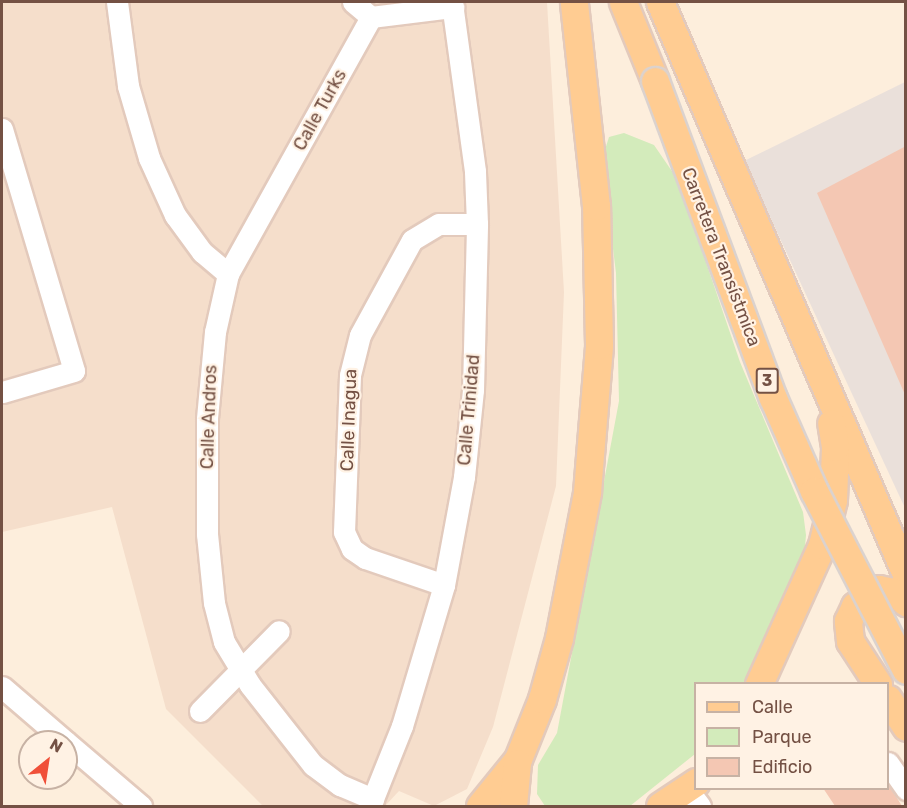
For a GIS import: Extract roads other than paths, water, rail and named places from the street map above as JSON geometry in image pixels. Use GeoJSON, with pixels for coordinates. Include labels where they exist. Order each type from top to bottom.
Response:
{"type":"FeatureCollection","features":[{"type":"Feature","properties":{"kind":"main road"},"geometry":{"type":"LineString","coordinates":[[513,807],[518,759],[542,699],[561,627],[587,492],[599,345],[596,206],[574,2]]}},
{"type":"Feature","properties":{"kind":"main road","name":"Carretera Transístmica"},"geometry":{"type":"LineString","coordinates":[[623,2],[655,81],[773,398],[814,492],[906,670]]}},
{"type":"Feature","properties":{"kind":"main road"},"geometry":{"type":"LineString","coordinates":[[660,2],[826,393],[906,574]]}},
{"type":"Feature","properties":{"kind":"main road"},"geometry":{"type":"LineString","coordinates":[[760,682],[810,575],[833,500],[835,447],[826,393]]}},
{"type":"Feature","properties":{"kind":"main road"},"geometry":{"type":"LineString","coordinates":[[877,682],[850,641],[848,621],[855,606],[878,589],[894,592],[906,602]]}},
{"type":"Feature","properties":{"kind":"main road"},"geometry":{"type":"LineString","coordinates":[[889,701],[905,727]]}},
{"type":"Feature","properties":{"kind":"main road"},"geometry":{"type":"LineString","coordinates":[[889,719],[905,727]]}},
{"type":"Feature","properties":{"kind":"main road"},"geometry":{"type":"LineString","coordinates":[[480,807],[518,759]]}},
{"type":"Feature","properties":{"kind":"main road"},"geometry":{"type":"LineString","coordinates":[[518,759],[525,807]]}},
{"type":"Feature","properties":{"kind":"main road"},"geometry":{"type":"LineString","coordinates":[[660,807],[695,791]]}},
{"type":"Feature","properties":{"kind":"street"},"geometry":{"type":"LineString","coordinates":[[117,2],[128,86],[149,158],[175,215],[202,252],[228,274]]}},
{"type":"Feature","properties":{"kind":"street"},"geometry":{"type":"LineString","coordinates":[[353,2],[371,17],[452,4]]}},
{"type":"Feature","properties":{"kind":"street","name":"Calle Trinidad"},"geometry":{"type":"LineString","coordinates":[[372,803],[402,726],[444,585],[464,477],[473,390],[477,224],[464,73],[452,4]]}},
{"type":"Feature","properties":{"kind":"street","name":"Calle Turks"},"geometry":{"type":"LineString","coordinates":[[228,274],[371,17]]}},
{"type":"Feature","properties":{"kind":"street"},"geometry":{"type":"LineString","coordinates":[[2,129],[75,371],[2,392]]}},
{"type":"Feature","properties":{"kind":"street","name":"Calle Inagua"},"geometry":{"type":"LineString","coordinates":[[444,585],[365,558],[352,549],[344,532],[350,375],[360,335],[416,234],[439,224],[477,224]]}},
{"type":"Feature","properties":{"kind":"street","name":"Calle Andros"},"geometry":{"type":"LineString","coordinates":[[228,274],[209,375],[207,524],[214,603],[224,642],[241,671],[314,765],[340,785],[372,803]]}},
{"type":"Feature","properties":{"kind":"street"},"geometry":{"type":"LineString","coordinates":[[200,711],[279,631]]}},
{"type":"Feature","properties":{"kind":"street"},"geometry":{"type":"LineString","coordinates":[[2,687],[52,730]]}},
{"type":"Feature","properties":{"kind":"street"},"geometry":{"type":"LineString","coordinates":[[78,752],[141,807]]}},
{"type":"Feature","properties":{"kind":"street"},"geometry":{"type":"LineString","coordinates":[[889,764],[906,789]]}}]}
